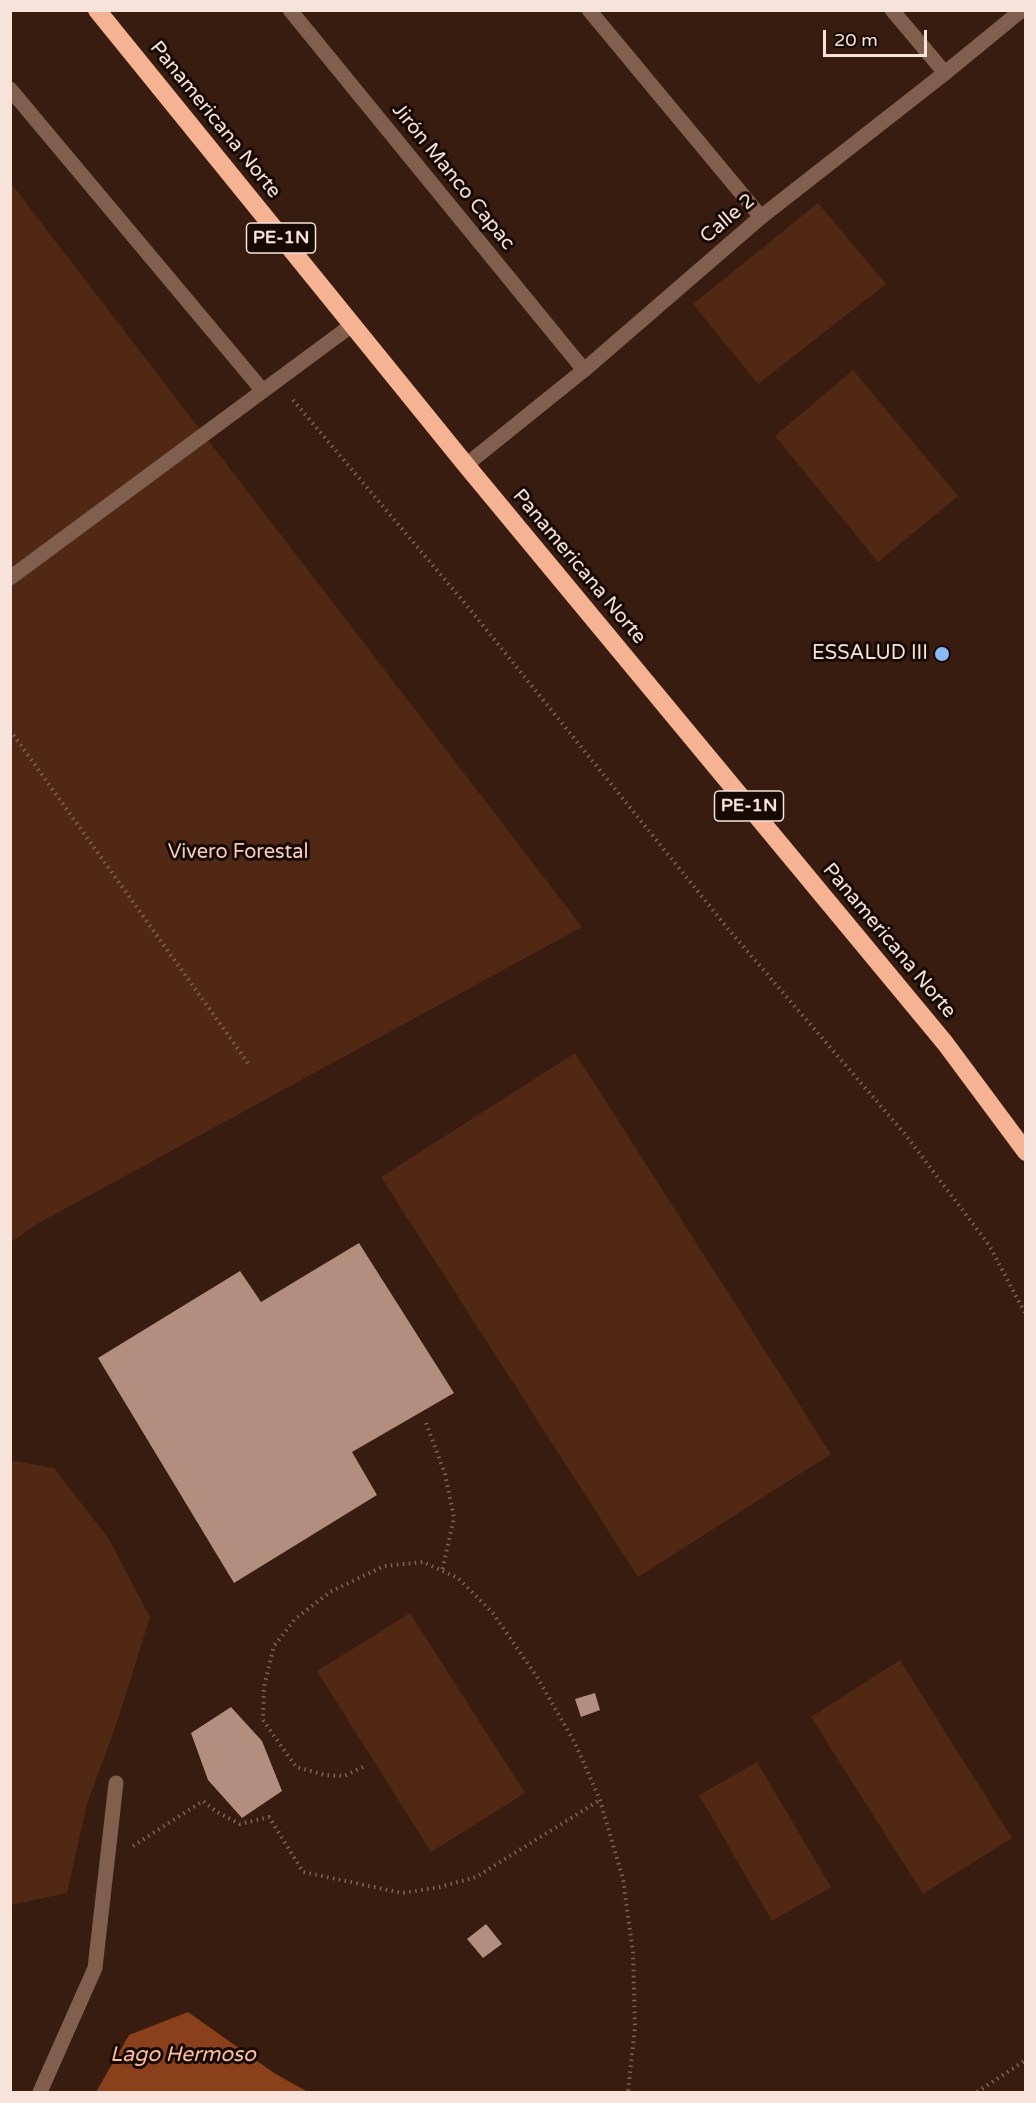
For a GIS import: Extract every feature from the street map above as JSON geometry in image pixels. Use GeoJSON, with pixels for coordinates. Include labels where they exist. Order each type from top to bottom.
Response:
{"type":"FeatureCollection","features":[{"type":"Feature","properties":{"kind":"highway","name":"Panamericana Norte"},"geometry":{"type":"LineString","coordinates":[[97,10],[466,465],[945,1043],[1026,1152]]}},
{"type":"Feature","properties":{"kind":"street","name":"Jirón Manco Capac"},"geometry":{"type":"LineString","coordinates":[[290,10],[584,370]]}},
{"type":"Feature","properties":{"kind":"street"},"geometry":{"type":"LineString","coordinates":[[589,10],[761,217]]}},
{"type":"Feature","properties":{"kind":"street"},"geometry":{"type":"LineString","coordinates":[[892,10],[945,73]]}},
{"type":"Feature","properties":{"kind":"street","name":"Calle 2"},"geometry":{"type":"LineString","coordinates":[[466,465],[584,370],[761,217],[1022,10]]}},
{"type":"Feature","properties":{"kind":"street"},"geometry":{"type":"LineString","coordinates":[[10,89],[263,391]]}},
{"type":"Feature","properties":{"kind":"street"},"geometry":{"type":"LineString","coordinates":[[10,578],[352,325]]}},
{"type":"Feature","properties":{"kind":"street"},"geometry":{"type":"LineString","coordinates":[[40,2092],[95,1968],[116,1783]]}},
{"type":"Feature","properties":{"kind":"path"},"geometry":{"type":"LineString","coordinates":[[277,381],[468,607],[729,930],[904,1132],[989,1245],[1026,1315]]}},
{"type":"Feature","properties":{"kind":"path"},"geometry":{"type":"LineString","coordinates":[[10,730],[248,1063]]}},
{"type":"Feature","properties":{"kind":"path"},"geometry":{"type":"LineString","coordinates":[[426,1423],[445,1474],[454,1518],[442,1571]]}},
{"type":"Feature","properties":{"kind":"path"},"geometry":{"type":"LineString","coordinates":[[363,1767],[344,1776],[325,1775],[296,1767],[263,1720],[264,1687],[274,1646],[294,1619],[330,1592],[384,1566],[423,1563],[458,1578],[492,1612],[531,1668],[575,1743],[600,1800],[623,1879],[633,1953],[635,2027],[628,2092]]}},
{"type":"Feature","properties":{"kind":"path"},"geometry":{"type":"LineString","coordinates":[[107,1862],[203,1801],[217,1812],[240,1824],[269,1817],[303,1872],[402,1893],[440,1887],[476,1877],[600,1800]]}},
{"type":"Feature","properties":{"kind":"path"},"geometry":{"type":"LineString","coordinates":[[977,2092],[1026,2060]]}},
{"type":"Feature","properties":{"kind":"green space","name":"Vivero Forestal"},"geometry":{"type":"Polygon","coordinates":[[[10,182],[582,927],[37,1224],[11,1242],[10,182]]]}},
{"type":"Feature","properties":{"kind":"green space"},"geometry":{"type":"Polygon","coordinates":[[[818,203],[886,284],[758,384],[693,304],[818,203]]]}},
{"type":"Feature","properties":{"kind":"green space"},"geometry":{"type":"Polygon","coordinates":[[[853,370],[958,496],[878,562],[775,436],[853,370]]]}},
{"type":"Feature","properties":{"kind":"green space"},"geometry":{"type":"Polygon","coordinates":[[[575,1053],[831,1454],[638,1577],[381,1177],[575,1053]]]}},
{"type":"Feature","properties":{"kind":"green space"},"geometry":{"type":"Polygon","coordinates":[[[10,1460],[54,1468],[109,1539],[150,1617],[116,1725],[87,1804],[67,1893],[11,1905],[10,1460]]]}},
{"type":"Feature","properties":{"kind":"green space"},"geometry":{"type":"Polygon","coordinates":[[[410,1613],[525,1793],[431,1852],[317,1671],[410,1613]]]}},
{"type":"Feature","properties":{"kind":"green space"},"geometry":{"type":"Polygon","coordinates":[[[900,1660],[1012,1838],[923,1894],[811,1717],[900,1660]]]}},
{"type":"Feature","properties":{"kind":"green space"},"geometry":{"type":"Polygon","coordinates":[[[757,1762],[831,1887],[772,1921],[699,1795],[757,1762]]]}},
{"type":"Feature","properties":{"kind":"water","name":"Lago Hermoso"},"geometry":{"type":"Polygon","coordinates":[[[188,2012],[274,2073],[308,2092],[96,2092],[129,2035],[188,2012]]]}},
{"type":"Feature","properties":{"kind":"building"},"geometry":{"type":"Polygon","coordinates":[[[359,1243],[454,1393],[352,1452],[377,1495],[234,1583],[98,1358],[240,1271],[261,1302],[359,1243]]]}},
{"type":"Feature","properties":{"kind":"building"},"geometry":{"type":"Polygon","coordinates":[[[595,1693],[600,1710],[581,1717],[575,1699],[595,1693]]]}},
{"type":"Feature","properties":{"kind":"building"},"geometry":{"type":"Polygon","coordinates":[[[231,1707],[262,1741],[282,1791],[242,1818],[208,1780],[191,1733],[231,1707]]]}},
{"type":"Feature","properties":{"kind":"building"},"geometry":{"type":"Polygon","coordinates":[[[486,1924],[502,1944],[483,1958],[467,1939],[486,1924]]]}},
{"type":"Feature","properties":{"kind":"place","name":"ESSALUD III"},"geometry":{"type":"Point","coordinates":[942,654]}}]}
